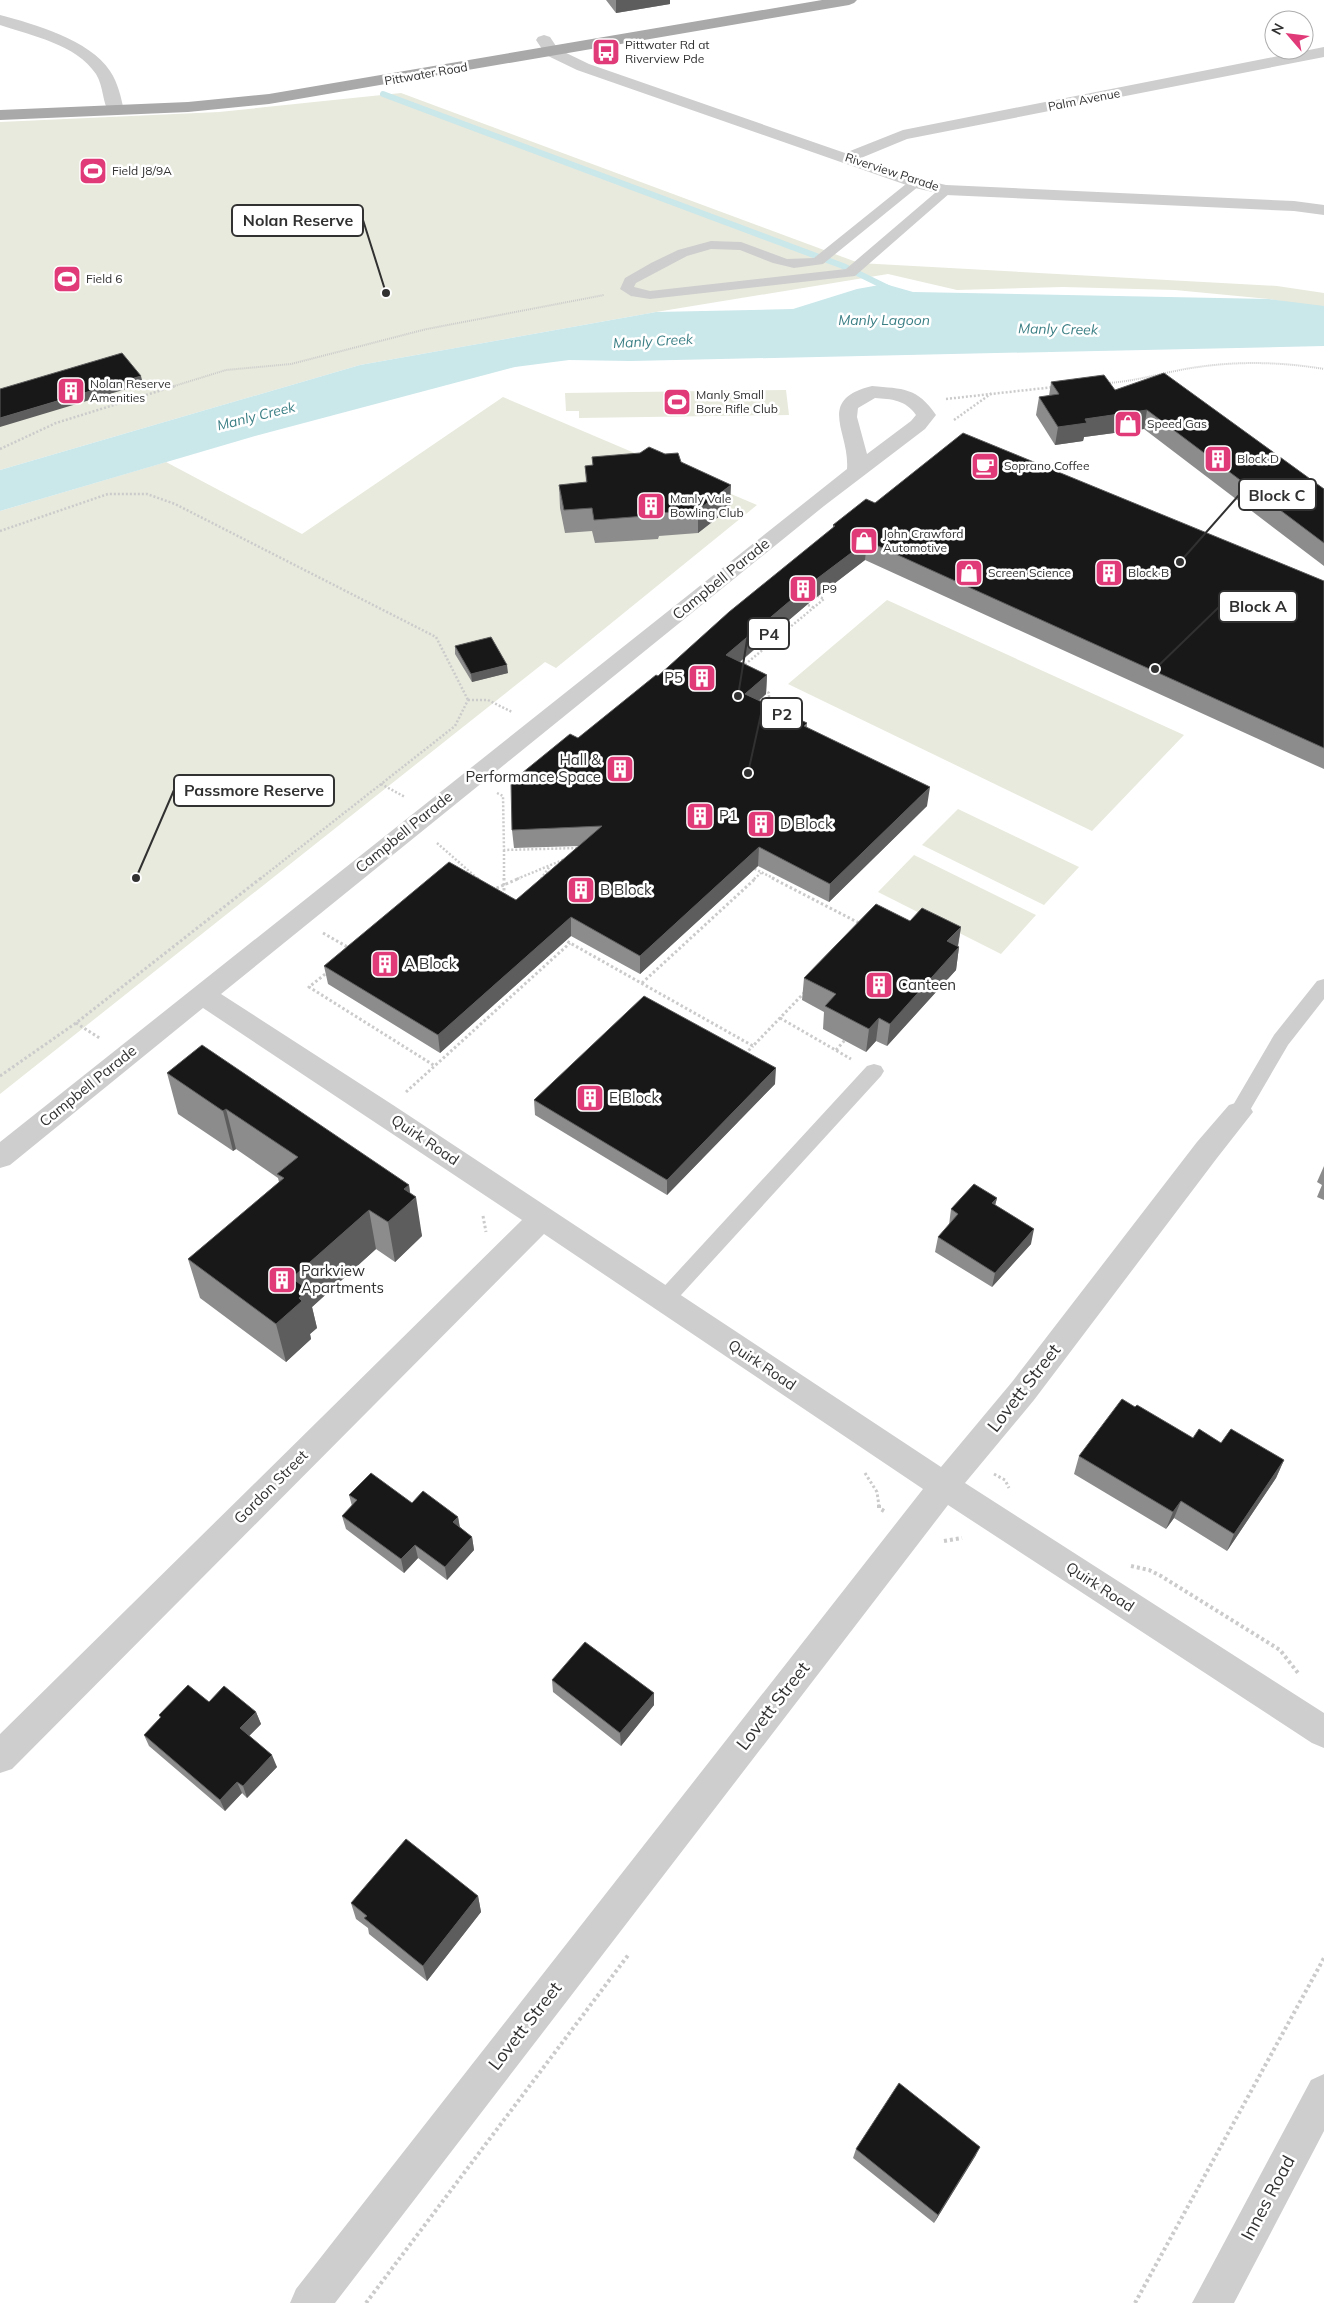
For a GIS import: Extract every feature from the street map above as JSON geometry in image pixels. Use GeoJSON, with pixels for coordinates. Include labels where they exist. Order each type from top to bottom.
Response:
{"type":"FeatureCollection","features":[{"type":"Feature","properties":{"kind":"main road","name":"Pittwater Road"},"geometry":{"type":"LineString","coordinates":[[548,46],[782,0]]}},
{"type":"Feature","properties":{"kind":"main road","name":"Pittwater Road"},"geometry":{"type":"LineString","coordinates":[[0,115],[115,105],[232,90],[548,46],[848,0]]}},
{"type":"Feature","properties":{"kind":"main road","name":"Pittwater Road"},"geometry":{"type":"LineString","coordinates":[[0,104],[115,105]]}},
{"type":"Feature","properties":{"kind":"street"},"geometry":{"type":"LineString","coordinates":[[0,20],[80,49],[98,64],[112,87],[115,105]]}},
{"type":"Feature","properties":{"kind":"street","name":"Riverview Parade"},"geometry":{"type":"LineString","coordinates":[[548,46],[583,67],[915,183],[946,190],[1294,206],[1324,210]]}},
{"type":"Feature","properties":{"kind":"street","name":"Palm Avenue"},"geometry":{"type":"LineString","coordinates":[[847,158],[903,136],[1324,52]]}},
{"type":"Feature","properties":{"kind":"street"},"geometry":{"type":"LineString","coordinates":[[857,472],[858,457],[847,417],[849,406],[858,398],[872,392],[899,394],[918,403]]}},
{"type":"Feature","properties":{"kind":"street","name":"Campbell Parade"},"geometry":{"type":"LineString","coordinates":[[0,1157],[471,779],[918,425],[926,415],[918,403]]}},
{"type":"Feature","properties":{"kind":"street","name":"Quirk Road"},"geometry":{"type":"LineString","coordinates":[[202,994],[944,1486],[1324,1732]]}},
{"type":"Feature","properties":{"kind":"street","name":"Lovett Street"},"geometry":{"type":"LineString","coordinates":[[310,2303],[944,1486],[1023,1391],[1207,1150],[1239,1112]]}},
{"type":"Feature","properties":{"kind":"street","name":"Gordon Street"},"geometry":{"type":"LineString","coordinates":[[0,1757],[542,1218]]}},
{"type":"Feature","properties":{"kind":"street","name":"Innes Road"},"geometry":{"type":"LineString","coordinates":[[1212,2303],[1324,2093]]}},
{"type":"Feature","properties":{"kind":"lane"},"geometry":{"type":"LineString","coordinates":[[915,183],[823,258],[801,265],[785,264],[740,246],[721,244],[699,247],[682,253],[630,281],[627,289],[636,294],[650,295],[855,270],[946,190]]}},
{"type":"Feature","properties":{"kind":"lane"},"geometry":{"type":"LineString","coordinates":[[1239,1112],[1281,1040],[1324,986]]}},
{"type":"Feature","properties":{"kind":"lane"},"geometry":{"type":"LineString","coordinates":[[664,1300],[874,1071]]}},
{"type":"Feature","properties":{"kind":"path"},"geometry":{"type":"LineString","coordinates":[[0,449],[56,423],[226,370],[291,364],[427,329],[587,299],[627,289]]}},
{"type":"Feature","properties":{"kind":"path"},"geometry":{"type":"LineString","coordinates":[[1099,384],[1127,382],[1199,367],[1286,363],[1324,369]]}},
{"type":"Feature","properties":{"kind":"path"},"geometry":{"type":"LineString","coordinates":[[918,403],[1062,386]]}},
{"type":"Feature","properties":{"kind":"path"},"geometry":{"type":"LineString","coordinates":[[0,532],[108,494],[148,494],[175,504],[436,637],[468,700]]}},
{"type":"Feature","properties":{"kind":"path"},"geometry":{"type":"LineString","coordinates":[[740,669],[815,608],[824,599],[818,596]]}},
{"type":"Feature","properties":{"kind":"path"},"geometry":{"type":"LineString","coordinates":[[808,605],[815,608]]}},
{"type":"Feature","properties":{"kind":"path"},"geometry":{"type":"LineString","coordinates":[[782,626],[790,629]]}},
{"type":"Feature","properties":{"kind":"path"},"geometry":{"type":"LineString","coordinates":[[756,648],[762,650]]}},
{"type":"Feature","properties":{"kind":"path"},"geometry":{"type":"LineString","coordinates":[[762,689],[769,693],[769,709]]}},
{"type":"Feature","properties":{"kind":"path"},"geometry":{"type":"LineString","coordinates":[[468,700],[488,700],[538,726]]}},
{"type":"Feature","properties":{"kind":"path"},"geometry":{"type":"LineString","coordinates":[[0,1076],[76,1023],[456,726],[468,700]]}},
{"type":"Feature","properties":{"kind":"path"},"geometry":{"type":"LineString","coordinates":[[381,784],[454,824],[435,842],[504,902],[503,796],[471,779]]}},
{"type":"Feature","properties":{"kind":"path"},"geometry":{"type":"LineString","coordinates":[[504,850],[581,848]]}},
{"type":"Feature","properties":{"kind":"path"},"geometry":{"type":"LineString","coordinates":[[491,890],[566,858]]}},
{"type":"Feature","properties":{"kind":"path"},"geometry":{"type":"LineString","coordinates":[[452,869],[460,862]]}},
{"type":"Feature","properties":{"kind":"path"},"geometry":{"type":"LineString","coordinates":[[744,864],[868,927]]}},
{"type":"Feature","properties":{"kind":"path"},"geometry":{"type":"LineString","coordinates":[[540,882],[550,865]]}},
{"type":"Feature","properties":{"kind":"path"},"geometry":{"type":"LineString","coordinates":[[642,983],[761,873]]}},
{"type":"Feature","properties":{"kind":"path"},"geometry":{"type":"LineString","coordinates":[[315,938],[322,932]]}},
{"type":"Feature","properties":{"kind":"path"},"geometry":{"type":"LineString","coordinates":[[561,938],[753,1046]]}},
{"type":"Feature","properties":{"kind":"path"},"geometry":{"type":"LineString","coordinates":[[404,1094],[570,943]]}},
{"type":"Feature","properties":{"kind":"path"},"geometry":{"type":"LineString","coordinates":[[346,956],[353,950]]}},
{"type":"Feature","properties":{"kind":"path"},"geometry":{"type":"LineString","coordinates":[[331,969],[309,987],[435,1066]]}},
{"type":"Feature","properties":{"kind":"path"},"geometry":{"type":"LineString","coordinates":[[742,1057],[807,990]]}},
{"type":"Feature","properties":{"kind":"path"},"geometry":{"type":"LineString","coordinates":[[780,1018],[874,1071]]}},
{"type":"Feature","properties":{"kind":"path"},"geometry":{"type":"LineString","coordinates":[[836,1050],[845,1040]]}},
{"type":"Feature","properties":{"kind":"path"},"geometry":{"type":"LineString","coordinates":[[477,1210],[483,1214],[486,1233],[510,1249]]}},
{"type":"Feature","properties":{"kind":"path"},"geometry":{"type":"LineString","coordinates":[[857,1467],[865,1473],[877,1492],[880,1508],[938,1544],[960,1537],[970,1538]]}},
{"type":"Feature","properties":{"kind":"path"},"geometry":{"type":"LineString","coordinates":[[366,2303],[631,1951]]}},
{"type":"Feature","properties":{"kind":"path"},"geometry":{"type":"LineString","coordinates":[[1135,2303],[1324,1958]]}},
{"type":"Feature","properties":{"kind":"shaded area"},"geometry":{"type":"Polygon","coordinates":[[[401,93],[859,263],[1277,286],[1324,293],[1324,308],[1269,299],[1175,290],[1063,287],[957,290],[888,274],[656,312],[360,365],[0,470],[0,122],[219,112],[401,93]]]}},
{"type":"Feature","properties":{"kind":"shaded area","name":"Manly Small Bore Rifle Club"},"geometry":{"type":"Polygon","coordinates":[[[786,390],[789,415],[579,418],[579,411],[566,411],[565,393],[786,390]]]}},
{"type":"Feature","properties":{"kind":"shaded area"},"geometry":{"type":"Polygon","coordinates":[[[503,397],[757,505],[556,668],[545,662],[0,1094],[0,511],[166,462],[302,534],[503,397]]]}},
{"type":"Feature","properties":{"kind":"shaded area"},"geometry":{"type":"Polygon","coordinates":[[[887,600],[1184,735],[1092,831],[788,684],[887,600]]]}},
{"type":"Feature","properties":{"kind":"shaded area"},"geometry":{"type":"Polygon","coordinates":[[[958,809],[1079,867],[1044,905],[922,845],[958,809]]]}},
{"type":"Feature","properties":{"kind":"shaded area"},"geometry":{"type":"Polygon","coordinates":[[[914,855],[1036,915],[1001,954],[878,892],[914,855]]]}},
{"type":"Feature","properties":{"kind":"water","name":"Manly Lagoon"},"geometry":{"type":"Polygon","coordinates":[[[885,284],[913,292],[1269,299],[1324,306],[1324,346],[631,361],[569,360],[515,367],[255,436],[0,511],[0,470],[360,365],[656,312],[793,309],[857,289],[885,284]]]}},
{"type":"Feature","properties":{"kind":"building","name":"Nolan Reserve Amenities"},"geometry":{"type":"Polygon","coordinates":[[[122,353],[141,376],[0,418],[0,389],[122,353]]]}},
{"type":"Feature","properties":{"kind":"building"},"geometry":{"type":"Polygon","coordinates":[[[1164,373],[1324,489],[1324,543],[1147,410],[1085,419],[1087,423],[1058,427],[1039,397],[1059,394],[1051,382],[1104,375],[1115,390],[1164,373]]]}},
{"type":"Feature","properties":{"kind":"building"},"geometry":{"type":"Polygon","coordinates":[[[963,433],[1324,581],[1324,748],[867,541],[810,584],[726,655],[767,675],[745,694],[807,723],[804,726],[930,787],[830,884],[759,847],[640,956],[571,917],[438,1035],[324,966],[449,862],[516,900],[602,826],[512,830],[511,782],[570,734],[578,738],[656,675],[658,676],[729,612],[866,499],[875,503],[963,433]]]}},
{"type":"Feature","properties":{"kind":"building"},"geometry":{"type":"Polygon","coordinates":[[[649,447],[665,454],[678,453],[681,462],[731,485],[698,510],[594,520],[592,508],[564,510],[559,485],[587,482],[585,466],[593,465],[592,457],[640,453],[649,447]]]}},
{"type":"Feature","properties":{"kind":"building"},"geometry":{"type":"Polygon","coordinates":[[[491,637],[507,665],[471,674],[455,646],[491,637]]]}},
{"type":"Feature","properties":{"kind":"building","name":"Canteen"},"geometry":{"type":"Polygon","coordinates":[[[876,904],[910,921],[922,908],[961,927],[947,941],[959,947],[890,1024],[879,1018],[869,1029],[825,1006],[836,994],[804,978],[876,904]]]}},
{"type":"Feature","properties":{"kind":"building","name":"E Block"},"geometry":{"type":"Polygon","coordinates":[[[644,996],[776,1068],[667,1180],[534,1100],[644,996]]]}},
{"type":"Feature","properties":{"kind":"building"},"geometry":{"type":"Polygon","coordinates":[[[202,1045],[409,1185],[404,1189],[416,1197],[388,1222],[369,1210],[292,1278],[308,1290],[299,1298],[302,1301],[276,1324],[188,1259],[284,1178],[277,1174],[298,1157],[226,1109],[223,1111],[167,1073],[202,1045]]]}},
{"type":"Feature","properties":{"kind":"building"},"geometry":{"type":"Polygon","coordinates":[[[974,1184],[997,1198],[992,1203],[1034,1229],[995,1273],[938,1237],[958,1214],[951,1209],[974,1184]]]}},
{"type":"Feature","properties":{"kind":"building"},"geometry":{"type":"Polygon","coordinates":[[[1122,1399],[1135,1407],[1137,1405],[1193,1438],[1199,1429],[1221,1443],[1231,1429],[1284,1460],[1234,1534],[1181,1501],[1173,1512],[1079,1456],[1122,1399]]]}},
{"type":"Feature","properties":{"kind":"building"},"geometry":{"type":"Polygon","coordinates":[[[371,1473],[412,1503],[423,1491],[458,1517],[453,1522],[472,1537],[445,1567],[415,1545],[401,1559],[342,1516],[357,1500],[349,1495],[371,1473]]]}},
{"type":"Feature","properties":{"kind":"building"},"geometry":{"type":"Polygon","coordinates":[[[585,1642],[654,1693],[620,1733],[552,1680],[585,1642]]]}},
{"type":"Feature","properties":{"kind":"building"},"geometry":{"type":"Polygon","coordinates":[[[188,1685],[209,1702],[224,1686],[256,1712],[240,1728],[272,1755],[243,1786],[237,1782],[220,1800],[144,1735],[161,1717],[159,1715],[188,1685]]]}},
{"type":"Feature","properties":{"kind":"building"},"geometry":{"type":"Polygon","coordinates":[[[406,1839],[478,1896],[423,1966],[364,1918],[367,1916],[351,1903],[406,1839]]]}},
{"type":"Feature","properties":{"kind":"building"},"geometry":{"type":"Polygon","coordinates":[[[899,2083],[980,2147],[938,2215],[856,2149],[899,2083]]]}},
{"type":"Feature","properties":{"kind":"waterway"},"geometry":{"type":"LineString","coordinates":[[383,94],[843,266],[892,290]]}},
{"type":"Feature","properties":{"kind":"place","name":"Pittwater Rd at Riverview Pde"},"geometry":{"type":"Point","coordinates":[606,52]}},
{"type":"Feature","properties":{"kind":"place","name":"Field J8/9A"},"geometry":{"type":"Point","coordinates":[93,171]}},
{"type":"Feature","properties":{"kind":"place","name":"Field 6"},"geometry":{"type":"Point","coordinates":[67,279]}},
{"type":"Feature","properties":{"kind":"place","name":"Nolan Reserve"},"geometry":{"type":"Point","coordinates":[386,293]}},
{"type":"Feature","properties":{"kind":"place","name":"Nolan Reserve Amenities"},"geometry":{"type":"Point","coordinates":[71,391]}},
{"type":"Feature","properties":{"kind":"place","name":"Manly Small Bore Rifle Club"},"geometry":{"type":"Point","coordinates":[677,402]}},
{"type":"Feature","properties":{"kind":"place","name":"Speed Gas"},"geometry":{"type":"Point","coordinates":[1128,424]}},
{"type":"Feature","properties":{"kind":"place","name":"Block D"},"geometry":{"type":"Point","coordinates":[1218,459]}},
{"type":"Feature","properties":{"kind":"place","name":"Soprano Coffee"},"geometry":{"type":"Point","coordinates":[985,466]}},
{"type":"Feature","properties":{"kind":"place","name":"Manly Vale Bowling Club"},"geometry":{"type":"Point","coordinates":[651,506]}},
{"type":"Feature","properties":{"kind":"place","name":"John Crawford Automotive"},"geometry":{"type":"Point","coordinates":[864,541]}},
{"type":"Feature","properties":{"kind":"place","name":"Block C"},"geometry":{"type":"Point","coordinates":[1180,562]}},
{"type":"Feature","properties":{"kind":"place","name":"Screen Science"},"geometry":{"type":"Point","coordinates":[969,573]}},
{"type":"Feature","properties":{"kind":"place","name":"Block B"},"geometry":{"type":"Point","coordinates":[1109,573]}},
{"type":"Feature","properties":{"kind":"place","name":"P9"},"geometry":{"type":"Point","coordinates":[803,589]}},
{"type":"Feature","properties":{"kind":"place","name":"Block A"},"geometry":{"type":"Point","coordinates":[1155,669]}},
{"type":"Feature","properties":{"kind":"place","name":"P5"},"geometry":{"type":"Point","coordinates":[702,678]}},
{"type":"Feature","properties":{"kind":"place","name":"P4"},"geometry":{"type":"Point","coordinates":[738,696]}},
{"type":"Feature","properties":{"kind":"place","name":"Hall & Performance Space"},"geometry":{"type":"Point","coordinates":[620,769]}},
{"type":"Feature","properties":{"kind":"place","name":"P2"},"geometry":{"type":"Point","coordinates":[748,773]}},
{"type":"Feature","properties":{"kind":"place","name":"P1"},"geometry":{"type":"Point","coordinates":[700,816]}},
{"type":"Feature","properties":{"kind":"place","name":"D Block"},"geometry":{"type":"Point","coordinates":[761,824]}},
{"type":"Feature","properties":{"kind":"place","name":"Passmore Reserve"},"geometry":{"type":"Point","coordinates":[136,878]}},
{"type":"Feature","properties":{"kind":"place","name":"B Block"},"geometry":{"type":"Point","coordinates":[581,890]}},
{"type":"Feature","properties":{"kind":"place","name":"A Block"},"geometry":{"type":"Point","coordinates":[385,964]}},
{"type":"Feature","properties":{"kind":"place","name":"Canteen"},"geometry":{"type":"Point","coordinates":[879,985]}},
{"type":"Feature","properties":{"kind":"place","name":"E Block"},"geometry":{"type":"Point","coordinates":[590,1098]}},
{"type":"Feature","properties":{"kind":"place","name":"Parkview Apartments"},"geometry":{"type":"Point","coordinates":[282,1280]}},
{"type":"Feature","properties":{"kind":"water label","name":"Manly Creek"},"geometry":{"type":"Point","coordinates":[1058,329]}},
{"type":"Feature","properties":{"kind":"water label","name":"Manly Creek"},"geometry":{"type":"Point","coordinates":[653,341]}},
{"type":"Feature","properties":{"kind":"water label","name":"Manly Creek"},"geometry":{"type":"Point","coordinates":[256,416]}}]}
